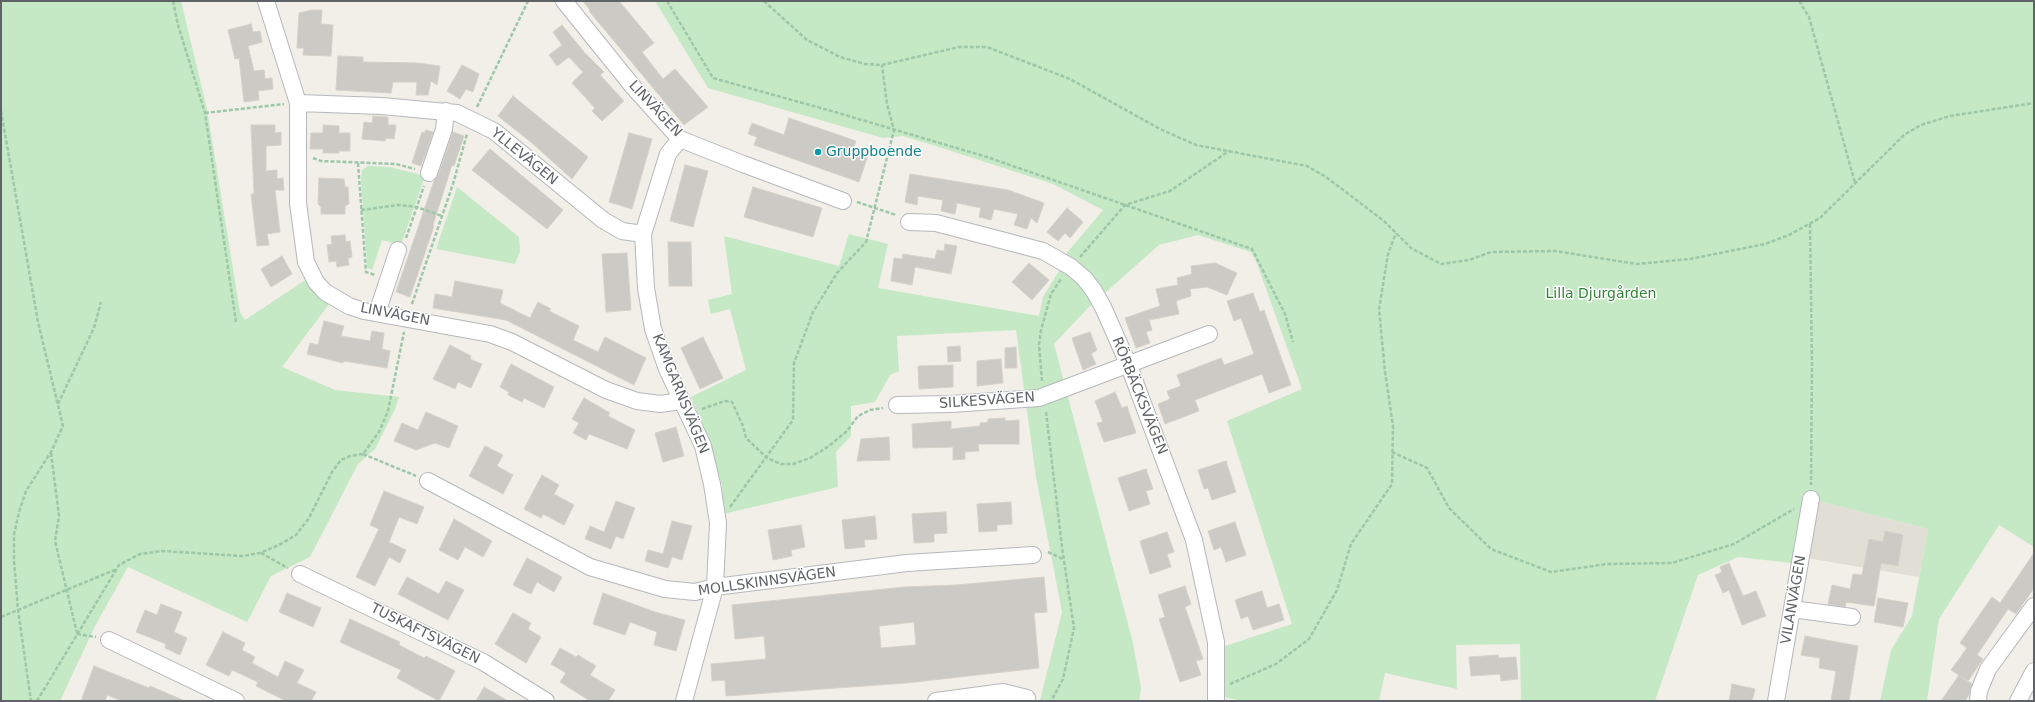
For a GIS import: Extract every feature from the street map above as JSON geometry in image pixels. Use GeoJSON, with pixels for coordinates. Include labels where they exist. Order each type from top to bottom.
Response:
{"type":"FeatureCollection","features":[{"type":"Feature","properties":{"kind":"street","name":"LINVÄGEN"},"geometry":{"type":"LineString","coordinates":[[266,1],[298,103],[297,156],[301,232],[306,262],[310,273],[318,285],[333,298],[349,306],[377,313],[490,334],[505,339],[606,390],[637,402],[686,407]]}},
{"type":"Feature","properties":{"kind":"street","name":"LINVÄGEN"},"geometry":{"type":"LineString","coordinates":[[564,1],[634,88],[680,139],[742,164],[843,201]]}},
{"type":"Feature","properties":{"kind":"street","name":"YLLEVÄGEN"},"geometry":{"type":"LineString","coordinates":[[298,103],[382,106],[457,113],[494,130],[603,220],[622,231],[643,234]]}},
{"type":"Feature","properties":{"kind":"street"},"geometry":{"type":"LineString","coordinates":[[429,172],[444,129],[446,111]]}},
{"type":"Feature","properties":{"kind":"street","name":"KAMGARNSVÄGEN"},"geometry":{"type":"LineString","coordinates":[[680,139],[668,154],[643,234],[646,288],[653,329],[668,369],[702,446],[708,469],[718,524],[715,587],[684,701]]}},
{"type":"Feature","properties":{"kind":"street","name":"RÖRBÄCKSVÄGEN"},"geometry":{"type":"LineString","coordinates":[[909,222],[936,223],[1043,251],[1071,267],[1084,278],[1094,291],[1103,307],[1129,366],[1194,540],[1216,642],[1217,695]]}},
{"type":"Feature","properties":{"kind":"street"},"geometry":{"type":"LineString","coordinates":[[377,313],[398,250]]}},
{"type":"Feature","properties":{"kind":"street","name":"SILKESVÄGEN"},"geometry":{"type":"LineString","coordinates":[[897,405],[951,404],[1044,396],[1129,366],[1209,334]]}},
{"type":"Feature","properties":{"kind":"street","name":"MOLLSKINNSVÄGEN"},"geometry":{"type":"LineString","coordinates":[[428,481],[590,567],[665,589],[695,592],[715,587],[907,563],[1033,555]]}},
{"type":"Feature","properties":{"kind":"street","name":"VILANVÄGEN"},"geometry":{"type":"LineString","coordinates":[[1776,701],[1811,499]]}},
{"type":"Feature","properties":{"kind":"street","name":"TUSKAFTSVÄGEN"},"geometry":{"type":"LineString","coordinates":[[300,574],[483,662],[546,701]]}},
{"type":"Feature","properties":{"kind":"street"},"geometry":{"type":"LineString","coordinates":[[1978,701],[1979,691],[1988,669],[2034,606]]}},
{"type":"Feature","properties":{"kind":"street"},"geometry":{"type":"LineString","coordinates":[[1792,609],[1852,617]]}},
{"type":"Feature","properties":{"kind":"street"},"geometry":{"type":"LineString","coordinates":[[109,640],[236,701]]}},
{"type":"Feature","properties":{"kind":"street"},"geometry":{"type":"LineString","coordinates":[[2018,701],[2034,671]]}},
{"type":"Feature","properties":{"kind":"street"},"geometry":{"type":"LineString","coordinates":[[936,701],[1003,692],[1027,698]]}},
{"type":"Feature","properties":{"kind":"path"},"geometry":{"type":"LineString","coordinates":[[172,1],[205,113],[236,322]]}},
{"type":"Feature","properties":{"kind":"path"},"geometry":{"type":"LineString","coordinates":[[363,454],[379,432],[388,411],[407,318],[453,184],[471,119],[528,1]]}},
{"type":"Feature","properties":{"kind":"path"},"geometry":{"type":"LineString","coordinates":[[667,1],[713,78],[1035,172],[1252,249],[1285,314],[1293,342]]}},
{"type":"Feature","properties":{"kind":"path"},"geometry":{"type":"LineString","coordinates":[[764,1],[808,40],[840,57],[865,64],[882,65],[959,47],[987,47],[1070,79],[1160,129],[1196,145],[1307,166],[1326,177],[1384,221],[1411,248],[1441,264],[1469,260],[1491,252],[1555,251],[1637,264],[1690,259],[1765,244],[1790,235],[1820,218],[1904,135],[1921,125],[1950,116],[2034,103]]}},
{"type":"Feature","properties":{"kind":"path"},"geometry":{"type":"LineString","coordinates":[[1799,1],[1810,17],[1855,184]]}},
{"type":"Feature","properties":{"kind":"path"},"geometry":{"type":"LineString","coordinates":[[718,524],[793,420],[794,363],[813,312],[837,273],[866,242],[894,130],[887,104],[882,65]]}},
{"type":"Feature","properties":{"kind":"path"},"geometry":{"type":"LineString","coordinates":[[205,113],[298,103]]}},
{"type":"Feature","properties":{"kind":"path"},"geometry":{"type":"LineString","coordinates":[[1,112],[38,322],[63,426],[50,452],[29,484],[16,524],[13,551],[18,610],[31,701]]}},
{"type":"Feature","properties":{"kind":"path"},"geometry":{"type":"LineString","coordinates":[[1051,701],[1063,679],[1074,628],[1062,547],[1039,346],[1040,330],[1051,294],[1071,267],[1125,205],[1170,191],[1230,151]]}},
{"type":"Feature","properties":{"kind":"path"},"geometry":{"type":"LineString","coordinates":[[297,156],[309,155],[321,161],[396,164],[429,172],[403,245],[398,250]]}},
{"type":"Feature","properties":{"kind":"path"},"geometry":{"type":"LineString","coordinates":[[358,163],[366,272],[389,278]]}},
{"type":"Feature","properties":{"kind":"path"},"geometry":{"type":"LineString","coordinates":[[843,201],[854,201],[875,207],[895,214],[909,222]]}},
{"type":"Feature","properties":{"kind":"path"},"geometry":{"type":"LineString","coordinates":[[361,210],[398,204],[417,207],[442,216]]}},
{"type":"Feature","properties":{"kind":"path"},"geometry":{"type":"LineString","coordinates":[[1392,452],[1427,468],[1448,508],[1492,549],[1551,572],[1608,564],[1672,563],[1734,544],[1811,499],[1812,366],[1810,224]]}},
{"type":"Feature","properties":{"kind":"path"},"geometry":{"type":"LineString","coordinates":[[1217,695],[1276,664],[1309,639],[1337,590],[1350,544],[1392,484],[1393,426],[1384,372],[1379,309],[1388,254],[1396,233]]}},
{"type":"Feature","properties":{"kind":"path"},"geometry":{"type":"LineString","coordinates":[[58,404],[94,328],[101,302]]}},
{"type":"Feature","properties":{"kind":"path"},"geometry":{"type":"LineString","coordinates":[[686,407],[725,401],[732,402],[743,426],[746,438],[767,458],[781,464],[793,464],[810,458],[829,446],[847,430],[858,416],[870,410],[897,405]]}},
{"type":"Feature","properties":{"kind":"path"},"geometry":{"type":"LineString","coordinates":[[50,452],[59,516],[55,541],[77,634]]}},
{"type":"Feature","properties":{"kind":"path"},"geometry":{"type":"LineString","coordinates":[[36,701],[119,565],[140,554],[162,551],[244,556],[260,553],[279,545],[296,535],[309,518],[332,472],[341,460],[350,456],[363,454],[428,481]]}},
{"type":"Feature","properties":{"kind":"path"},"geometry":{"type":"LineString","coordinates":[[260,553],[300,574]]}},
{"type":"Feature","properties":{"kind":"path"},"geometry":{"type":"LineString","coordinates":[[1,617],[67,591],[116,569]]}},
{"type":"Feature","properties":{"kind":"path"},"geometry":{"type":"LineString","coordinates":[[77,634],[109,640]]}},
{"type":"Feature","properties":{"kind":"shaded area"},"geometry":{"type":"Polygon","coordinates":[[[1811,499],[1928,529],[1919,577],[1801,557],[1811,499]]]}},
{"type":"Feature","properties":{"kind":"green space"},"geometry":{"type":"Polygon","coordinates":[[[1,1],[181,1],[207,109],[240,312],[245,320],[307,279],[329,304],[282,367],[335,390],[399,397],[395,409],[375,449],[358,464],[310,557],[271,576],[247,622],[128,567],[95,626],[60,701],[1,701],[1,1]]]}},
{"type":"Feature","properties":{"kind":"green space","name":"Lilla Djurgården"},"geometry":{"type":"Polygon","coordinates":[[[655,1],[2034,1],[2034,547],[1999,525],[1939,619],[1927,701],[1880,701],[1891,650],[1912,616],[1928,529],[1811,499],[1800,564],[1738,557],[1698,575],[1655,701],[1521,701],[1520,644],[1456,645],[1457,689],[1385,673],[1379,701],[1242,701],[1223,697],[1225,646],[1292,624],[1227,421],[1302,389],[1256,261],[1251,252],[1198,235],[1159,245],[1088,308],[1054,344],[1133,643],[1141,688],[1139,701],[1040,701],[1062,612],[1036,477],[1016,330],[897,336],[899,371],[890,375],[875,402],[851,406],[851,436],[836,452],[838,487],[723,514],[722,485],[704,427],[691,397],[746,370],[730,309],[711,314],[708,300],[732,294],[724,236],[839,266],[849,234],[888,244],[878,288],[1039,316],[1043,297],[1059,271],[1066,254],[1103,210],[1053,184],[939,147],[903,136],[883,138],[708,88],[655,1]]]}},
{"type":"Feature","properties":{"kind":"green space"},"geometry":{"type":"Polygon","coordinates":[[[368,166],[390,167],[425,176],[401,245],[382,240],[372,270],[367,267],[361,179],[362,170],[368,166]]]}},
{"type":"Feature","properties":{"kind":"green space"},"geometry":{"type":"Polygon","coordinates":[[[457,187],[519,237],[520,251],[515,264],[436,249],[457,187]]]}},
{"type":"Feature","properties":{"kind":"building"},"geometry":{"type":"Polygon","coordinates":[[[583,1],[619,1],[654,43],[642,52],[663,79],[675,69],[708,107],[684,125],[589,11],[590,10],[583,1]]]}},
{"type":"Feature","properties":{"kind":"building"},"geometry":{"type":"Polygon","coordinates":[[[312,10],[322,10],[321,24],[333,25],[331,56],[303,55],[304,48],[297,48],[299,13],[312,10]]]}},
{"type":"Feature","properties":{"kind":"building"},"geometry":{"type":"Polygon","coordinates":[[[251,24],[253,32],[260,31],[262,42],[248,46],[254,71],[264,70],[265,79],[272,78],[273,89],[258,91],[259,100],[244,102],[239,58],[235,59],[228,30],[251,24]]]}},
{"type":"Feature","properties":{"kind":"building"},"geometry":{"type":"Polygon","coordinates":[[[562,25],[584,52],[604,72],[600,75],[624,101],[602,121],[592,111],[595,108],[572,83],[583,72],[569,57],[557,66],[549,55],[562,45],[553,32],[562,25]]]}},
{"type":"Feature","properties":{"kind":"building"},"geometry":{"type":"Polygon","coordinates":[[[338,56],[363,57],[363,62],[418,63],[440,66],[437,85],[431,81],[428,95],[416,95],[417,82],[393,82],[391,93],[336,90],[338,56]]]}},
{"type":"Feature","properties":{"kind":"building"},"geometry":{"type":"Polygon","coordinates":[[[462,65],[479,74],[473,92],[466,89],[460,99],[447,91],[462,65]]]}},
{"type":"Feature","properties":{"kind":"building"},"geometry":{"type":"Polygon","coordinates":[[[513,96],[588,157],[572,179],[532,143],[498,116],[513,96]]]}},
{"type":"Feature","properties":{"kind":"building"},"geometry":{"type":"Polygon","coordinates":[[[373,116],[388,117],[388,125],[396,125],[394,139],[386,138],[385,141],[362,139],[364,122],[372,123],[373,116]]]}},
{"type":"Feature","properties":{"kind":"building","name":"Gruppboende"},"geometry":{"type":"Polygon","coordinates":[[[789,118],[856,141],[853,150],[868,155],[859,182],[754,145],[757,137],[748,134],[752,123],[784,135],[789,118]]]}},
{"type":"Feature","properties":{"kind":"building"},"geometry":{"type":"Polygon","coordinates":[[[251,125],[275,125],[275,133],[281,132],[281,145],[266,146],[266,171],[277,170],[277,179],[283,178],[284,190],[275,190],[280,232],[267,234],[269,245],[257,246],[251,194],[254,194],[251,125]]]}},
{"type":"Feature","properties":{"kind":"building"},"geometry":{"type":"Polygon","coordinates":[[[323,125],[339,126],[339,133],[350,133],[350,151],[323,153],[323,149],[310,149],[311,133],[323,133],[323,125]]]}},
{"type":"Feature","properties":{"kind":"building"},"geometry":{"type":"Polygon","coordinates":[[[426,130],[433,132],[421,166],[412,163],[422,132],[424,133],[426,130]]]}},
{"type":"Feature","properties":{"kind":"building"},"geometry":{"type":"Polygon","coordinates":[[[453,132],[464,136],[454,166],[452,165],[433,225],[434,226],[410,297],[396,292],[434,181],[438,176],[453,132]]]}},
{"type":"Feature","properties":{"kind":"building"},"geometry":{"type":"Polygon","coordinates":[[[629,133],[652,139],[632,209],[609,202],[629,133]]]}},
{"type":"Feature","properties":{"kind":"building"},"geometry":{"type":"Polygon","coordinates":[[[490,149],[563,210],[547,229],[472,170],[490,149]]]}},
{"type":"Feature","properties":{"kind":"building"},"geometry":{"type":"Polygon","coordinates":[[[685,165],[708,171],[693,227],[670,221],[685,165]]]}},
{"type":"Feature","properties":{"kind":"building"},"geometry":{"type":"Polygon","coordinates":[[[910,174],[1008,190],[1044,203],[1037,223],[1031,218],[1027,229],[1014,225],[1018,214],[994,209],[991,220],[979,217],[981,208],[957,203],[955,214],[941,211],[943,200],[918,196],[917,205],[905,202],[910,174]]]}},
{"type":"Feature","properties":{"kind":"building"},"geometry":{"type":"Polygon","coordinates":[[[319,178],[344,179],[345,187],[348,187],[349,204],[345,206],[345,214],[321,214],[321,207],[318,204],[319,178]]]}},
{"type":"Feature","properties":{"kind":"building"},"geometry":{"type":"Polygon","coordinates":[[[753,187],[822,208],[813,237],[744,217],[753,187]]]}},
{"type":"Feature","properties":{"kind":"building"},"geometry":{"type":"Polygon","coordinates":[[[1067,208],[1083,222],[1070,238],[1065,233],[1058,241],[1047,232],[1067,208]]]}},
{"type":"Feature","properties":{"kind":"building"},"geometry":{"type":"Polygon","coordinates":[[[345,235],[346,242],[350,241],[352,257],[348,258],[349,265],[337,267],[336,261],[329,262],[327,245],[332,244],[331,236],[345,235]]]}},
{"type":"Feature","properties":{"kind":"building"},"geometry":{"type":"Polygon","coordinates":[[[668,242],[691,242],[692,286],[669,286],[668,242]]]}},
{"type":"Feature","properties":{"kind":"building"},"geometry":{"type":"Polygon","coordinates":[[[945,244],[957,246],[951,274],[915,267],[912,285],[891,281],[894,258],[902,259],[903,254],[935,259],[937,250],[944,251],[945,244]]]}},
{"type":"Feature","properties":{"kind":"building"},"geometry":{"type":"Polygon","coordinates":[[[627,253],[631,310],[606,312],[602,254],[627,253]]]}},
{"type":"Feature","properties":{"kind":"building"},"geometry":{"type":"Polygon","coordinates":[[[282,256],[292,274],[271,287],[261,269],[282,256]]]}},
{"type":"Feature","properties":{"kind":"building"},"geometry":{"type":"Polygon","coordinates":[[[1029,263],[1049,280],[1032,300],[1012,282],[1029,263]]]}},
{"type":"Feature","properties":{"kind":"building"},"geometry":{"type":"Polygon","coordinates":[[[1215,263],[1237,273],[1227,295],[1207,287],[1190,289],[1191,296],[1176,301],[1179,314],[1149,320],[1152,330],[1146,332],[1150,343],[1136,348],[1125,318],[1160,306],[1156,289],[1178,285],[1177,278],[1192,274],[1191,266],[1215,263]]]}},
{"type":"Feature","properties":{"kind":"building"},"geometry":{"type":"Polygon","coordinates":[[[455,281],[503,290],[500,303],[530,318],[538,302],[551,309],[549,311],[579,326],[573,340],[598,352],[605,337],[646,358],[634,385],[506,320],[433,308],[435,294],[452,297],[455,281]]]}},
{"type":"Feature","properties":{"kind":"building"},"geometry":{"type":"Polygon","coordinates":[[[1253,293],[1260,312],[1264,310],[1291,385],[1269,393],[1262,374],[1195,400],[1199,411],[1165,424],[1158,404],[1170,399],[1167,391],[1181,386],[1177,375],[1221,358],[1224,365],[1254,354],[1241,318],[1234,321],[1227,301],[1253,293]]]}},
{"type":"Feature","properties":{"kind":"building"},"geometry":{"type":"Polygon","coordinates":[[[324,321],[344,326],[341,336],[370,341],[372,331],[384,333],[382,349],[390,351],[387,368],[344,361],[343,363],[307,354],[310,343],[318,345],[324,321]]]}},
{"type":"Feature","properties":{"kind":"building"},"geometry":{"type":"Polygon","coordinates":[[[1090,332],[1097,350],[1091,354],[1096,364],[1083,370],[1072,338],[1090,332]]]}},
{"type":"Feature","properties":{"kind":"building"},"geometry":{"type":"Polygon","coordinates":[[[703,337],[723,378],[700,389],[681,348],[703,337]]]}},
{"type":"Feature","properties":{"kind":"building"},"geometry":{"type":"Polygon","coordinates":[[[450,345],[471,356],[470,359],[482,364],[471,388],[458,382],[455,389],[433,379],[450,345]]]}},
{"type":"Feature","properties":{"kind":"building"},"geometry":{"type":"Polygon","coordinates":[[[960,346],[961,361],[948,362],[947,347],[960,346]]]}},
{"type":"Feature","properties":{"kind":"building"},"geometry":{"type":"Polygon","coordinates":[[[1016,347],[1017,368],[1005,368],[1005,348],[1016,347]]]}},
{"type":"Feature","properties":{"kind":"building"},"geometry":{"type":"Polygon","coordinates":[[[1001,359],[1003,383],[977,386],[977,361],[1001,359]]]}},
{"type":"Feature","properties":{"kind":"building"},"geometry":{"type":"Polygon","coordinates":[[[511,364],[554,387],[544,408],[524,398],[522,402],[508,395],[509,392],[500,387],[511,364]]]}},
{"type":"Feature","properties":{"kind":"building"},"geometry":{"type":"Polygon","coordinates":[[[953,365],[953,387],[919,389],[918,366],[953,365]]]}},
{"type":"Feature","properties":{"kind":"building"},"geometry":{"type":"Polygon","coordinates":[[[1115,392],[1122,408],[1127,406],[1136,433],[1104,442],[1097,423],[1103,422],[1095,401],[1115,392]]]}},
{"type":"Feature","properties":{"kind":"building"},"geometry":{"type":"Polygon","coordinates":[[[584,398],[610,413],[608,416],[635,430],[627,449],[589,434],[586,440],[573,433],[579,423],[572,419],[584,398]]]}},
{"type":"Feature","properties":{"kind":"building"},"geometry":{"type":"Polygon","coordinates":[[[426,412],[458,426],[449,448],[435,443],[416,450],[394,441],[402,423],[418,430],[426,412]]]}},
{"type":"Feature","properties":{"kind":"building"},"geometry":{"type":"Polygon","coordinates":[[[1005,418],[1005,421],[1019,420],[1019,444],[978,444],[979,451],[965,452],[965,459],[953,460],[953,447],[913,448],[912,424],[951,421],[951,429],[980,426],[980,423],[988,422],[988,419],[1005,418]]]}},
{"type":"Feature","properties":{"kind":"building"},"geometry":{"type":"Polygon","coordinates":[[[676,427],[684,456],[663,462],[655,433],[676,427]]]}},
{"type":"Feature","properties":{"kind":"building"},"geometry":{"type":"Polygon","coordinates":[[[889,437],[890,460],[857,461],[861,439],[889,437]]]}},
{"type":"Feature","properties":{"kind":"building"},"geometry":{"type":"Polygon","coordinates":[[[485,446],[503,455],[497,466],[513,475],[503,494],[469,476],[485,446]]]}},
{"type":"Feature","properties":{"kind":"building"},"geometry":{"type":"Polygon","coordinates":[[[1226,461],[1236,492],[1212,500],[1208,488],[1204,489],[1198,470],[1226,461]]]}},
{"type":"Feature","properties":{"kind":"building"},"geometry":{"type":"Polygon","coordinates":[[[1146,469],[1153,489],[1146,491],[1150,504],[1129,511],[1118,478],[1146,469]]]}},
{"type":"Feature","properties":{"kind":"building"},"geometry":{"type":"Polygon","coordinates":[[[542,475],[559,485],[554,494],[574,505],[564,525],[543,514],[541,518],[524,509],[542,475]]]}},
{"type":"Feature","properties":{"kind":"building"},"geometry":{"type":"Polygon","coordinates":[[[384,491],[424,507],[417,524],[399,517],[389,542],[406,550],[400,563],[389,557],[375,586],[356,577],[379,529],[370,525],[384,491]]]}},
{"type":"Feature","properties":{"kind":"building"},"geometry":{"type":"Polygon","coordinates":[[[616,501],[635,508],[623,539],[616,536],[611,549],[585,539],[590,526],[604,532],[616,501]]]}},
{"type":"Feature","properties":{"kind":"building"},"geometry":{"type":"Polygon","coordinates":[[[1011,502],[1012,524],[997,525],[997,531],[979,532],[977,504],[1011,502]]]}},
{"type":"Feature","properties":{"kind":"building"},"geometry":{"type":"Polygon","coordinates":[[[946,512],[947,533],[934,534],[934,542],[914,543],[912,514],[946,512]]]}},
{"type":"Feature","properties":{"kind":"building"},"geometry":{"type":"Polygon","coordinates":[[[875,516],[877,539],[864,540],[865,547],[845,549],[842,520],[875,516]]]}},
{"type":"Feature","properties":{"kind":"building"},"geometry":{"type":"Polygon","coordinates":[[[454,519],[492,541],[483,557],[465,547],[458,560],[439,550],[454,519]]]}},
{"type":"Feature","properties":{"kind":"building"},"geometry":{"type":"Polygon","coordinates":[[[672,521],[692,526],[682,560],[672,557],[668,568],[645,561],[648,550],[663,554],[672,521]]]}},
{"type":"Feature","properties":{"kind":"building"},"geometry":{"type":"Polygon","coordinates":[[[1235,522],[1246,555],[1226,562],[1221,547],[1214,550],[1208,531],[1235,522]]]}},
{"type":"Feature","properties":{"kind":"building"},"geometry":{"type":"Polygon","coordinates":[[[801,525],[805,547],[791,550],[792,556],[773,560],[768,530],[801,525]]]}},
{"type":"Feature","properties":{"kind":"building"},"geometry":{"type":"Polygon","coordinates":[[[1885,531],[1903,535],[1898,566],[1881,563],[1874,606],[1846,602],[1845,607],[1828,604],[1832,585],[1850,589],[1853,574],[1862,575],[1869,539],[1883,542],[1885,531]]]}},
{"type":"Feature","properties":{"kind":"building"},"geometry":{"type":"Polygon","coordinates":[[[1167,532],[1174,552],[1167,554],[1171,567],[1150,574],[1140,541],[1167,532]]]}},
{"type":"Feature","properties":{"kind":"building"},"geometry":{"type":"Polygon","coordinates":[[[2034,553],[2034,588],[2016,614],[2008,609],[1977,655],[1983,659],[1968,681],[1960,676],[1972,684],[1969,695],[1965,701],[1941,701],[1959,675],[1951,670],[1967,648],[1960,643],[1992,597],[2000,603],[2034,553]]]}},
{"type":"Feature","properties":{"kind":"building"},"geometry":{"type":"Polygon","coordinates":[[[527,558],[562,577],[554,592],[537,582],[531,594],[513,585],[527,558]]]}},
{"type":"Feature","properties":{"kind":"building"},"geometry":{"type":"Polygon","coordinates":[[[1729,563],[1743,596],[1756,591],[1766,616],[1742,625],[1729,590],[1723,593],[1715,575],[1722,572],[1720,567],[1729,563]]]}},
{"type":"Feature","properties":{"kind":"building"},"geometry":{"type":"Polygon","coordinates":[[[407,577],[439,594],[446,581],[464,590],[448,620],[398,594],[407,577]]]}},
{"type":"Feature","properties":{"kind":"building"},"geometry":{"type":"Polygon","coordinates":[[[1044,577],[1047,612],[1034,613],[1039,668],[906,683],[726,696],[725,680],[712,681],[711,664],[766,659],[764,636],[735,639],[732,605],[904,587],[957,585],[1044,577]],[[914,622],[879,626],[881,648],[916,645],[914,622]]]}},
{"type":"Feature","properties":{"kind":"building"},"geometry":{"type":"Polygon","coordinates":[[[1185,586],[1191,604],[1185,607],[1203,659],[1196,661],[1201,675],[1180,682],[1159,619],[1165,617],[1158,595],[1185,586]]]}},
{"type":"Feature","properties":{"kind":"building"},"geometry":{"type":"Polygon","coordinates":[[[1262,591],[1267,608],[1279,604],[1284,620],[1253,630],[1248,616],[1241,619],[1235,600],[1262,591]]]}},
{"type":"Feature","properties":{"kind":"building"},"geometry":{"type":"Polygon","coordinates":[[[287,593],[321,608],[313,627],[279,612],[287,593]]]}},
{"type":"Feature","properties":{"kind":"building"},"geometry":{"type":"Polygon","coordinates":[[[603,593],[655,612],[685,620],[676,651],[654,645],[657,632],[630,622],[625,635],[593,624],[603,593]]]}},
{"type":"Feature","properties":{"kind":"building"},"geometry":{"type":"Polygon","coordinates":[[[1878,598],[1908,603],[1903,627],[1874,622],[1878,598]]]}},
{"type":"Feature","properties":{"kind":"building"},"geometry":{"type":"Polygon","coordinates":[[[161,604],[182,612],[174,632],[187,638],[180,655],[165,648],[166,644],[136,632],[145,610],[157,615],[161,604]]]}},
{"type":"Feature","properties":{"kind":"building"},"geometry":{"type":"Polygon","coordinates":[[[513,613],[531,623],[528,629],[541,637],[526,663],[495,644],[513,613]]]}},
{"type":"Feature","properties":{"kind":"building"},"geometry":{"type":"Polygon","coordinates":[[[350,619],[400,642],[399,645],[424,658],[426,656],[455,671],[439,701],[397,678],[401,670],[340,642],[350,619]]]}},
{"type":"Feature","properties":{"kind":"building"},"geometry":{"type":"Polygon","coordinates":[[[223,632],[245,643],[242,650],[255,657],[252,663],[278,677],[285,661],[304,670],[297,683],[316,692],[311,701],[286,701],[256,686],[258,682],[232,670],[229,676],[206,665],[223,632]]]}},
{"type":"Feature","properties":{"kind":"building"},"geometry":{"type":"Polygon","coordinates":[[[1805,636],[1858,646],[1849,701],[1831,701],[1836,671],[1819,668],[1820,658],[1801,655],[1805,636]]]}},
{"type":"Feature","properties":{"kind":"building"},"geometry":{"type":"Polygon","coordinates":[[[560,648],[576,657],[578,655],[596,666],[590,675],[615,690],[608,701],[590,701],[560,682],[566,673],[551,664],[560,648]]]}},
{"type":"Feature","properties":{"kind":"building"},"geometry":{"type":"Polygon","coordinates":[[[1498,655],[1499,658],[1516,657],[1518,679],[1501,681],[1500,674],[1471,676],[1469,657],[1498,655]]]}},
{"type":"Feature","properties":{"kind":"building"},"geometry":{"type":"Polygon","coordinates":[[[94,666],[149,688],[150,686],[185,701],[122,701],[107,695],[105,701],[81,701],[94,666]]]}},
{"type":"Feature","properties":{"kind":"building"},"geometry":{"type":"Polygon","coordinates":[[[1732,684],[1755,689],[1752,701],[1729,701],[1732,684]]]}},
{"type":"Feature","properties":{"kind":"building"},"geometry":{"type":"Polygon","coordinates":[[[484,687],[508,701],[476,701],[484,687]]]}},
{"type":"Feature","properties":{"kind":"place","name":"Gruppboende"},"geometry":{"type":"Point","coordinates":[818,152]}}]}
